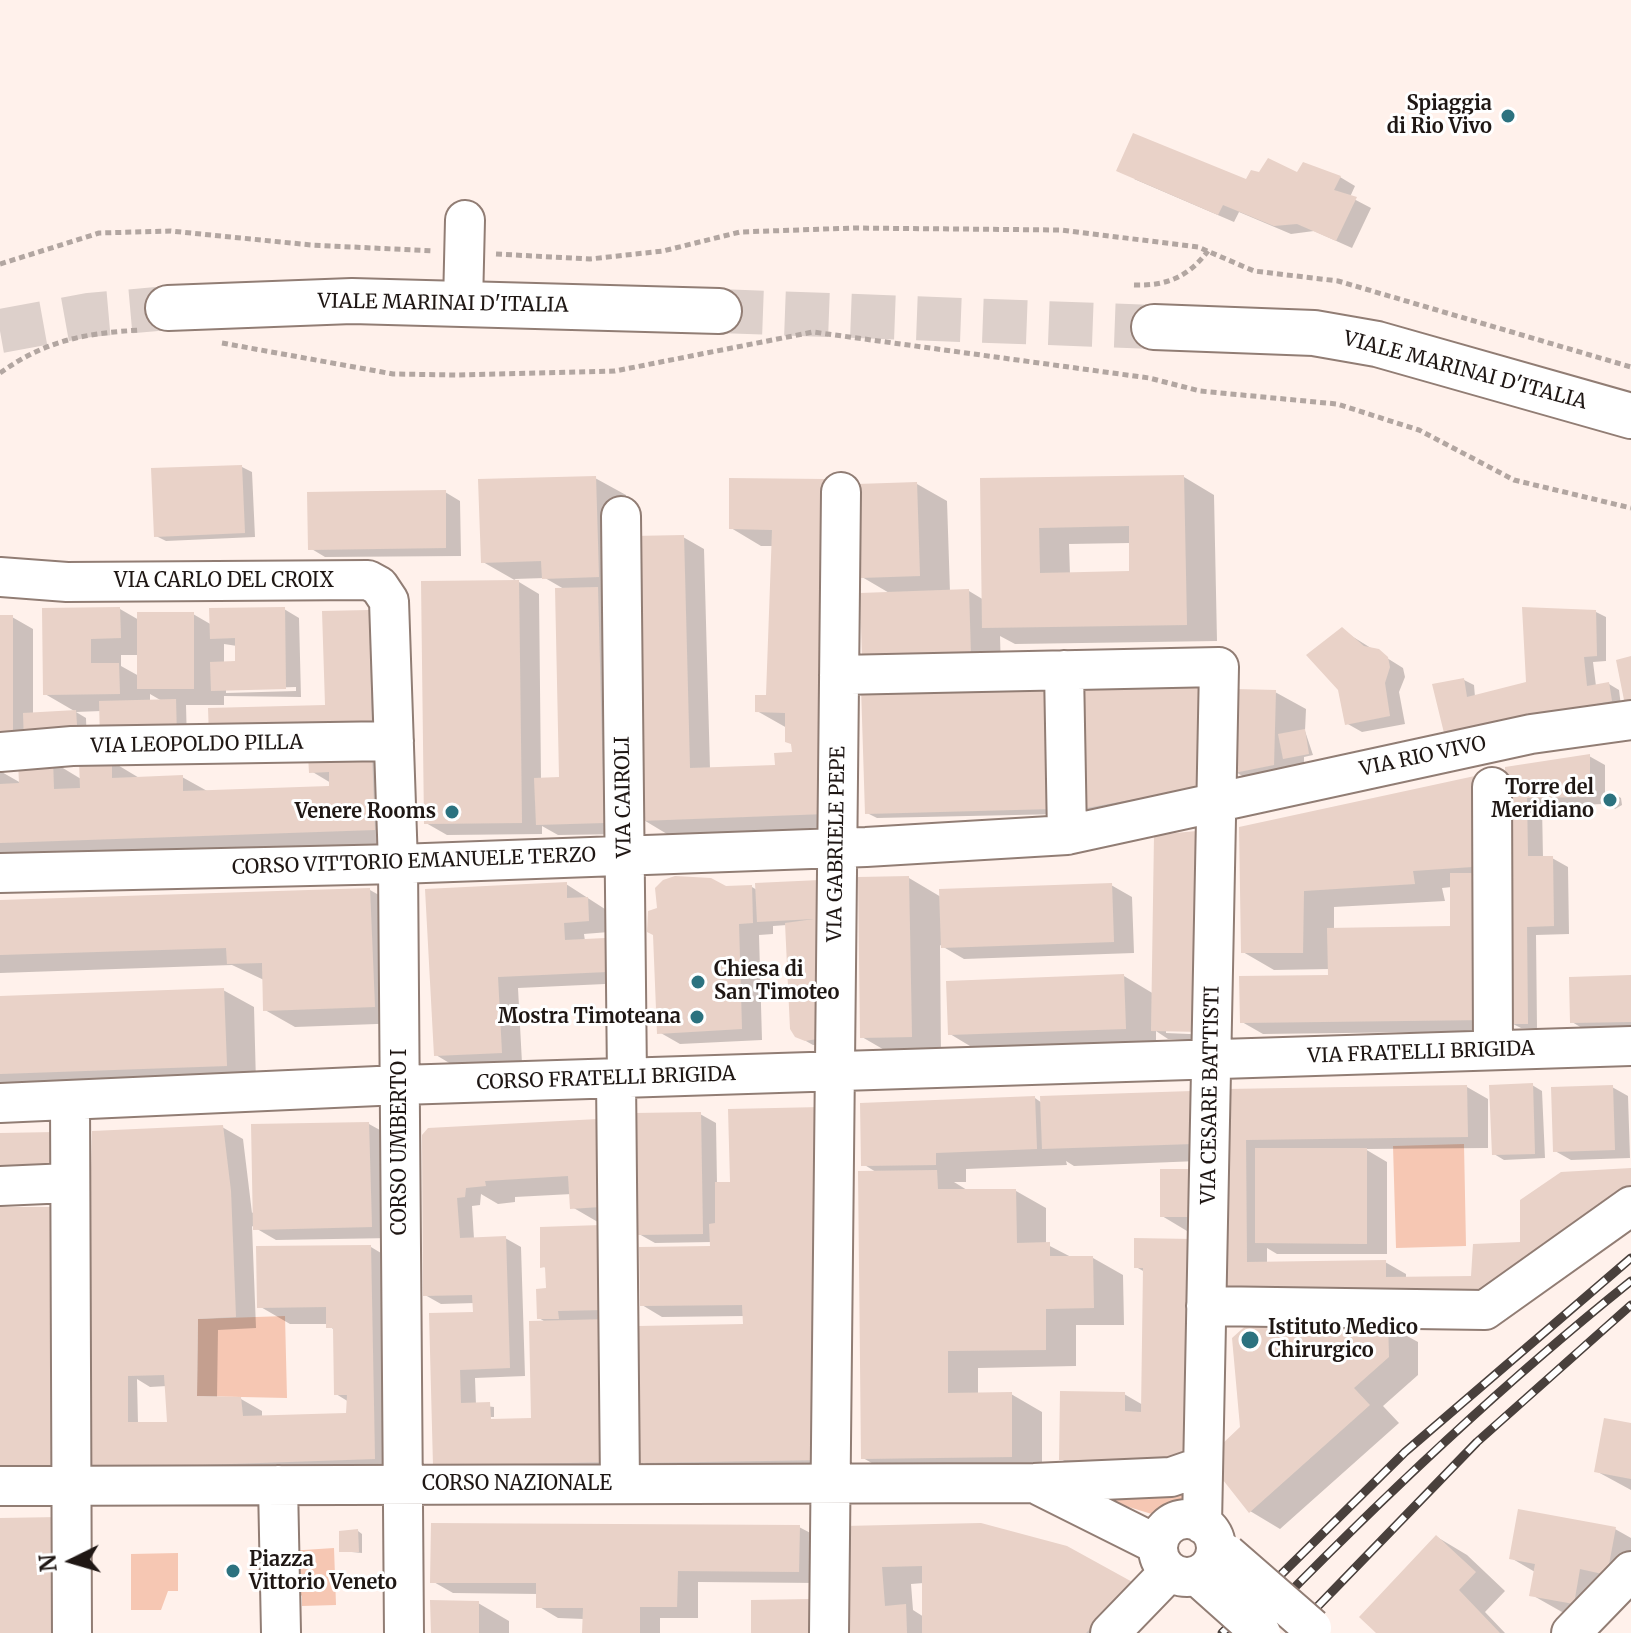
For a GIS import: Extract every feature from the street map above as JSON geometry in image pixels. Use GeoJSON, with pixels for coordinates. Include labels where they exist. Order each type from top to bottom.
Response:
{"type":"FeatureCollection","features":[{"type":"Feature","properties":{"kind":"main road","name":"VIALE MARINAI D'ITALIA"},"geometry":{"type":"LineString","coordinates":[[157,319],[296,302],[719,311]]}},
{"type":"Feature","properties":{"kind":"main road","name":"VIALE MARINAI D'ITALIA"},"geometry":{"type":"LineString","coordinates":[[1154,327],[1314,333],[1377,344],[1631,416]]}},
{"type":"Feature","properties":{"kind":"street"},"geometry":{"type":"LineString","coordinates":[[463,304],[465,236]]}},
{"type":"Feature","properties":{"kind":"street","name":"VIA GABRIELE PEPE"},"geometry":{"type":"LineString","coordinates":[[829,1633],[841,492]]}},
{"type":"Feature","properties":{"kind":"street","name":"VIA CAIROLI"},"geometry":{"type":"LineString","coordinates":[[620,1484],[624,855],[621,516]]}},
{"type":"Feature","properties":{"kind":"street","name":"VIA CARLO DEL CROIX"},"geometry":{"type":"LineString","coordinates":[[0,577],[67,582],[368,580],[379,586],[389,601],[392,651]]}},
{"type":"Feature","properties":{"kind":"street"},"geometry":{"type":"LineString","coordinates":[[0,587],[67,582]]}},
{"type":"Feature","properties":{"kind":"street","name":"CORSO UMBERTO I"},"geometry":{"type":"LineString","coordinates":[[392,651],[398,864],[404,1633]]}},
{"type":"Feature","properties":{"kind":"street","name":"VIA CESARE BATTISTI"},"geometry":{"type":"LineString","coordinates":[[1064,670],[1219,667],[1203,1466],[1196,1557]]}},
{"type":"Feature","properties":{"kind":"street"},"geometry":{"type":"LineString","coordinates":[[839,675],[1064,670],[1067,835]]}},
{"type":"Feature","properties":{"kind":"street","name":"VIA RIO VIVO"},"geometry":{"type":"LineString","coordinates":[[1217,800],[1531,734],[1631,720]]}},
{"type":"Feature","properties":{"kind":"street","name":"VIA LEOPOLDO PILLA"},"geometry":{"type":"LineString","coordinates":[[0,752],[72,746],[394,741]]}},
{"type":"Feature","properties":{"kind":"street"},"geometry":{"type":"LineString","coordinates":[[1492,787],[1493,1050]]}},
{"type":"Feature","properties":{"kind":"street","name":"CORSO VITTORIO EMANUELE TERZO"},"geometry":{"type":"LineString","coordinates":[[0,873],[398,864],[837,848],[1067,835],[1217,800]]}},
{"type":"Feature","properties":{"kind":"street","name":"VIA FRATELLI BRIGIDA"},"geometry":{"type":"LineString","coordinates":[[1212,1059],[1631,1046]]}},
{"type":"Feature","properties":{"kind":"street","name":"CORSO FRATELLI BRIGIDA"},"geometry":{"type":"LineString","coordinates":[[0,1103],[400,1085],[1212,1059]]}},
{"type":"Feature","properties":{"kind":"street"},"geometry":{"type":"LineString","coordinates":[[70,1100],[72,1633]]}},
{"type":"Feature","properties":{"kind":"street"},"geometry":{"type":"LineString","coordinates":[[0,1186],[69,1183]]}},
{"type":"Feature","properties":{"kind":"street"},"geometry":{"type":"LineString","coordinates":[[1206,1306],[1485,1310],[1631,1206]]}},
{"type":"Feature","properties":{"kind":"street","name":"CORSO NAZIONALE"},"geometry":{"type":"LineString","coordinates":[[0,1486],[1034,1483],[1171,1477],[1203,1466]]}},
{"type":"Feature","properties":{"kind":"street","name":"CORSO NAZIONALE"},"geometry":{"type":"LineString","coordinates":[[1034,1483],[1196,1557]]}},
{"type":"Feature","properties":{"kind":"street"},"geometry":{"type":"LineString","coordinates":[[278,1485],[281,1633]]}},
{"type":"Feature","properties":{"kind":"street"},"geometry":{"type":"LineString","coordinates":[[1196,1557],[1315,1631]]}},
{"type":"Feature","properties":{"kind":"street"},"geometry":{"type":"LineString","coordinates":[[1110,1633],[1196,1557]]}},
{"type":"Feature","properties":{"kind":"street"},"geometry":{"type":"LineString","coordinates":[[1196,1557],[1261,1633]]}},
{"type":"Feature","properties":{"kind":"street"},"geometry":{"type":"LineString","coordinates":[[1571,1633],[1631,1571]]}},
{"type":"Feature","properties":{"kind":"path"},"geometry":{"type":"LineString","coordinates":[[0,264],[99,233],[171,231],[311,245],[465,236],[590,259],[663,251],[740,232],[854,228],[1061,230],[1208,251],[1254,271],[1338,281],[1631,367]]}},
{"type":"Feature","properties":{"kind":"path"},"geometry":{"type":"LineString","coordinates":[[1134,285],[1157,286],[1184,276],[1208,251]]}},
{"type":"Feature","properties":{"kind":"path"},"geometry":{"type":"LineString","coordinates":[[0,373],[27,353],[86,333],[157,319]]}},
{"type":"Feature","properties":{"kind":"path"},"geometry":{"type":"LineString","coordinates":[[208,341],[393,374],[457,375],[615,371],[813,332],[1149,378],[1200,391],[1337,404],[1419,430],[1514,480],[1631,508]]}},
{"type":"Feature","properties":{"kind":"shaded area"},"geometry":{"type":"Polygon","coordinates":[[[1464,1144],[1466,1246],[1396,1248],[1393,1146],[1464,1144]]]}},
{"type":"Feature","properties":{"kind":"shaded area"},"geometry":{"type":"Polygon","coordinates":[[[285,1316],[287,1398],[197,1396],[198,1319],[285,1316]]]}},
{"type":"Feature","properties":{"kind":"shaded area"},"geometry":{"type":"Polygon","coordinates":[[[1189,1491],[1189,1501],[1175,1502],[1155,1515],[1083,1493],[1189,1491]]]}},
{"type":"Feature","properties":{"kind":"shaded area"},"geometry":{"type":"Polygon","coordinates":[[[334,1548],[336,1605],[302,1606],[302,1596],[295,1590],[288,1551],[334,1548]]]}},
{"type":"Feature","properties":{"kind":"shaded area"},"geometry":{"type":"Polygon","coordinates":[[[178,1553],[178,1591],[168,1591],[161,1610],[131,1610],[131,1554],[178,1553]]]}},
{"type":"Feature","properties":{"kind":"building"},"geometry":{"type":"Polygon","coordinates":[[[1133,133],[1246,179],[1251,170],[1259,172],[1268,158],[1297,172],[1303,162],[1341,176],[1334,190],[1357,197],[1336,241],[1297,224],[1274,226],[1223,205],[1218,215],[1116,171],[1133,133]]]}},
{"type":"Feature","properties":{"kind":"building"},"geometry":{"type":"Polygon","coordinates":[[[242,465],[245,533],[154,537],[151,468],[242,465]]]}},
{"type":"Feature","properties":{"kind":"building"},"geometry":{"type":"Polygon","coordinates":[[[1184,475],[1187,625],[982,628],[980,478],[1184,475]],[[1129,526],[1039,528],[1040,573],[1129,571],[1129,526]]]}},
{"type":"Feature","properties":{"kind":"building"},"geometry":{"type":"Polygon","coordinates":[[[596,476],[599,577],[542,579],[541,561],[481,563],[478,479],[596,476]]]}},
{"type":"Feature","properties":{"kind":"building"},"geometry":{"type":"Polygon","coordinates":[[[729,478],[825,479],[825,814],[640,821],[632,536],[684,535],[690,768],[775,765],[774,753],[792,752],[791,744],[785,742],[785,713],[755,712],[755,695],[766,695],[772,530],[729,529],[729,478]]]}},
{"type":"Feature","properties":{"kind":"building"},"geometry":{"type":"Polygon","coordinates":[[[917,482],[920,576],[860,578],[857,484],[917,482]]]}},
{"type":"Feature","properties":{"kind":"building"},"geometry":{"type":"Polygon","coordinates":[[[446,490],[446,548],[308,550],[307,492],[446,490]]]}},
{"type":"Feature","properties":{"kind":"building"},"geometry":{"type":"Polygon","coordinates":[[[519,580],[522,823],[424,824],[421,581],[519,580]]]}},
{"type":"Feature","properties":{"kind":"building"},"geometry":{"type":"Polygon","coordinates":[[[598,587],[604,823],[536,825],[534,778],[559,777],[555,588],[598,587]]]}},
{"type":"Feature","properties":{"kind":"building"},"geometry":{"type":"Polygon","coordinates":[[[969,589],[971,656],[862,659],[860,593],[969,589]]]}},
{"type":"Feature","properties":{"kind":"building"},"geometry":{"type":"Polygon","coordinates":[[[120,607],[121,638],[91,639],[91,663],[119,663],[120,694],[43,695],[42,608],[120,607]]]}},
{"type":"Feature","properties":{"kind":"building"},"geometry":{"type":"Polygon","coordinates":[[[285,607],[286,689],[211,691],[210,662],[235,661],[235,638],[210,639],[209,608],[285,607]]]}},
{"type":"Feature","properties":{"kind":"building"},"geometry":{"type":"Polygon","coordinates":[[[1522,607],[1596,610],[1597,656],[1584,657],[1587,686],[1609,682],[1612,701],[1444,733],[1432,684],[1464,678],[1467,697],[1526,682],[1522,607]]]}},
{"type":"Feature","properties":{"kind":"building"},"geometry":{"type":"Polygon","coordinates":[[[369,610],[372,733],[209,737],[208,708],[325,705],[322,611],[369,610]]]}},
{"type":"Feature","properties":{"kind":"building"},"geometry":{"type":"Polygon","coordinates":[[[137,612],[194,612],[194,689],[137,689],[137,612]]]}},
{"type":"Feature","properties":{"kind":"building"},"geometry":{"type":"Polygon","coordinates":[[[0,615],[13,615],[13,742],[0,743],[0,615]]]}},
{"type":"Feature","properties":{"kind":"building"},"geometry":{"type":"Polygon","coordinates":[[[1342,627],[1364,646],[1379,649],[1388,657],[1390,667],[1385,683],[1390,716],[1345,725],[1338,690],[1306,655],[1342,627]]]}},
{"type":"Feature","properties":{"kind":"building"},"geometry":{"type":"Polygon","coordinates":[[[1631,656],[1631,704],[1625,705],[1616,660],[1631,656]]]}},
{"type":"Feature","properties":{"kind":"building"},"geometry":{"type":"Polygon","coordinates":[[[1204,680],[1205,786],[1076,810],[1074,681],[1204,680]]]}},
{"type":"Feature","properties":{"kind":"building"},"geometry":{"type":"Polygon","coordinates":[[[1048,682],[1052,809],[865,814],[861,687],[1048,682]]]}},
{"type":"Feature","properties":{"kind":"building"},"geometry":{"type":"Polygon","coordinates":[[[1235,689],[1276,690],[1274,765],[1234,773],[1235,689]]]}},
{"type":"Feature","properties":{"kind":"building"},"geometry":{"type":"Polygon","coordinates":[[[176,699],[177,738],[100,740],[99,701],[176,699]]]}},
{"type":"Feature","properties":{"kind":"building"},"geometry":{"type":"Polygon","coordinates":[[[76,710],[78,740],[24,743],[23,713],[76,710]]]}},
{"type":"Feature","properties":{"kind":"building"},"geometry":{"type":"Polygon","coordinates":[[[1305,729],[1309,754],[1283,759],[1278,734],[1305,729]]]}},
{"type":"Feature","properties":{"kind":"building"},"geometry":{"type":"Polygon","coordinates":[[[372,753],[375,830],[0,843],[0,784],[19,783],[18,762],[53,760],[54,789],[80,788],[79,761],[112,759],[112,778],[183,775],[183,791],[329,786],[329,772],[309,773],[308,755],[372,753]]]}},
{"type":"Feature","properties":{"kind":"building"},"geometry":{"type":"Polygon","coordinates":[[[1590,754],[1590,797],[1527,798],[1528,856],[1553,856],[1554,926],[1527,927],[1528,1024],[1509,1024],[1505,767],[1590,754]]]}},
{"type":"Feature","properties":{"kind":"building"},"geometry":{"type":"Polygon","coordinates":[[[1484,774],[1487,866],[1413,871],[1415,884],[1304,891],[1303,953],[1241,953],[1239,827],[1484,774]]]}},
{"type":"Feature","properties":{"kind":"building","name":"Torre del Meridiano"},"geometry":{"type":"Polygon","coordinates":[[[1610,791],[1619,800],[1610,809],[1601,800],[1610,791]]]}},
{"type":"Feature","properties":{"kind":"building"},"geometry":{"type":"Polygon","coordinates":[[[1207,830],[1202,1032],[1151,1031],[1154,835],[1207,830]]]}},
{"type":"Feature","properties":{"kind":"building"},"geometry":{"type":"Polygon","coordinates":[[[1450,873],[1483,873],[1485,1020],[1240,1023],[1239,976],[1328,975],[1327,928],[1450,926],[1450,873]]]}},
{"type":"Feature","properties":{"kind":"building","name":"Chiesa di San Timoteo"},"geometry":{"type":"Polygon","coordinates":[[[675,876],[711,878],[726,886],[752,885],[753,923],[739,924],[742,1029],[657,1034],[653,935],[647,932],[648,911],[657,908],[655,888],[663,880],[675,876]]]}},
{"type":"Feature","properties":{"kind":"building"},"geometry":{"type":"Polygon","coordinates":[[[909,876],[912,1037],[860,1038],[858,877],[909,876]]]}},
{"type":"Feature","properties":{"kind":"building"},"geometry":{"type":"Polygon","coordinates":[[[820,880],[817,1039],[805,1041],[795,1037],[790,1029],[785,923],[814,919],[757,922],[755,883],[820,880]]]}},
{"type":"Feature","properties":{"kind":"building"},"geometry":{"type":"Polygon","coordinates":[[[567,882],[567,898],[588,897],[589,921],[564,923],[565,940],[605,938],[607,972],[498,977],[502,1053],[434,1056],[425,889],[567,882]]]}},
{"type":"Feature","properties":{"kind":"building"},"geometry":{"type":"Polygon","coordinates":[[[1112,883],[1114,942],[941,948],[939,889],[1112,883]]]}},
{"type":"Feature","properties":{"kind":"building"},"geometry":{"type":"Polygon","coordinates":[[[370,888],[375,1007],[263,1011],[262,963],[227,964],[226,948],[0,955],[0,900],[370,888]]]}},
{"type":"Feature","properties":{"kind":"building"},"geometry":{"type":"Polygon","coordinates":[[[1124,974],[1126,1029],[948,1035],[946,981],[1124,974]]]}},
{"type":"Feature","properties":{"kind":"building"},"geometry":{"type":"Polygon","coordinates":[[[1631,975],[1631,1022],[1570,1023],[1569,977],[1631,975]]]}},
{"type":"Feature","properties":{"kind":"building"},"geometry":{"type":"Polygon","coordinates":[[[224,988],[227,1066],[0,1074],[0,996],[224,988]]]}},
{"type":"Feature","properties":{"kind":"building"},"geometry":{"type":"Polygon","coordinates":[[[1533,1083],[1535,1154],[1492,1155],[1489,1085],[1533,1083]]]}},
{"type":"Feature","properties":{"kind":"building"},"geometry":{"type":"Polygon","coordinates":[[[1467,1085],[1468,1137],[1246,1140],[1247,1262],[1386,1260],[1386,1277],[1471,1276],[1473,1244],[1520,1242],[1520,1200],[1561,1172],[1631,1168],[1631,1187],[1471,1294],[1223,1297],[1226,1089],[1467,1085]]]}},
{"type":"Feature","properties":{"kind":"building"},"geometry":{"type":"Polygon","coordinates":[[[1613,1085],[1615,1150],[1553,1152],[1551,1087],[1613,1085]]]}},
{"type":"Feature","properties":{"kind":"building"},"geometry":{"type":"Polygon","coordinates":[[[1192,1091],[1193,1144],[1042,1149],[1040,1096],[1192,1091]]]}},
{"type":"Feature","properties":{"kind":"building"},"geometry":{"type":"Polygon","coordinates":[[[1035,1096],[1037,1149],[936,1153],[936,1165],[861,1166],[860,1103],[1035,1096]]]}},
{"type":"Feature","properties":{"kind":"building"},"geometry":{"type":"Polygon","coordinates":[[[822,1107],[827,1460],[640,1463],[638,1326],[743,1324],[742,1305],[640,1306],[639,1247],[710,1246],[709,1224],[715,1223],[715,1182],[730,1182],[728,1109],[822,1107]]]}},
{"type":"Feature","properties":{"kind":"building"},"geometry":{"type":"Polygon","coordinates":[[[701,1112],[703,1234],[637,1235],[634,1113],[701,1112]]]}},
{"type":"Feature","properties":{"kind":"building"},"geometry":{"type":"Polygon","coordinates":[[[598,1119],[600,1207],[570,1209],[568,1176],[485,1181],[486,1186],[466,1188],[465,1197],[457,1198],[460,1238],[506,1236],[510,1368],[460,1370],[461,1403],[490,1402],[491,1419],[531,1418],[529,1321],[610,1319],[613,1462],[433,1466],[429,1313],[473,1312],[472,1295],[423,1296],[422,1135],[428,1128],[598,1119]]]}},
{"type":"Feature","properties":{"kind":"building"},"geometry":{"type":"Polygon","coordinates":[[[369,1122],[372,1227],[253,1230],[251,1124],[369,1122]]]}},
{"type":"Feature","properties":{"kind":"building"},"geometry":{"type":"Polygon","coordinates":[[[223,1125],[231,1191],[236,1317],[198,1319],[197,1396],[241,1397],[243,1416],[346,1413],[347,1395],[334,1395],[333,1328],[326,1328],[326,1307],[257,1308],[256,1246],[371,1245],[375,1459],[87,1469],[86,1347],[92,1131],[223,1125]],[[164,1375],[128,1376],[128,1422],[167,1422],[164,1375]]]}},
{"type":"Feature","properties":{"kind":"building"},"geometry":{"type":"Polygon","coordinates":[[[55,1132],[55,1177],[0,1178],[0,1133],[55,1132]]]}},
{"type":"Feature","properties":{"kind":"building"},"geometry":{"type":"Polygon","coordinates":[[[1255,1148],[1367,1148],[1367,1244],[1255,1243],[1255,1148]]]}},
{"type":"Feature","properties":{"kind":"building"},"geometry":{"type":"Polygon","coordinates":[[[1160,1169],[1195,1169],[1195,1217],[1160,1217],[1160,1169]]]}},
{"type":"Feature","properties":{"kind":"building"},"geometry":{"type":"Polygon","coordinates":[[[937,1170],[938,1189],[1016,1189],[1017,1243],[1050,1242],[1050,1256],[1093,1256],[1094,1308],[1046,1309],[1046,1350],[948,1351],[948,1393],[1012,1392],[1012,1457],[861,1459],[858,1171],[937,1170]]]}},
{"type":"Feature","properties":{"kind":"building"},"geometry":{"type":"Polygon","coordinates":[[[0,1207],[52,1207],[52,1471],[0,1470],[0,1207]]]}},
{"type":"Feature","properties":{"kind":"building"},"geometry":{"type":"Polygon","coordinates":[[[601,1225],[603,1310],[558,1311],[559,1319],[537,1319],[536,1289],[546,1288],[545,1267],[540,1268],[540,1227],[601,1225]]]}},
{"type":"Feature","properties":{"kind":"building"},"geometry":{"type":"Polygon","coordinates":[[[1134,1238],[1193,1239],[1190,1462],[1059,1460],[1060,1391],[1125,1392],[1125,1411],[1141,1412],[1143,1268],[1134,1268],[1134,1238]]]}},
{"type":"Feature","properties":{"kind":"building"},"geometry":{"type":"Polygon","coordinates":[[[1251,1321],[1388,1323],[1389,1357],[1354,1388],[1370,1405],[1249,1513],[1223,1480],[1221,1445],[1240,1427],[1232,1338],[1251,1321]]]}},
{"type":"Feature","properties":{"kind":"building"},"geometry":{"type":"Polygon","coordinates":[[[1604,1418],[1631,1423],[1631,1479],[1594,1472],[1604,1418]]]}},
{"type":"Feature","properties":{"kind":"building"},"geometry":{"type":"Polygon","coordinates":[[[1518,1509],[1616,1527],[1607,1575],[1580,1569],[1574,1604],[1529,1596],[1535,1564],[1509,1559],[1518,1509]]]}},
{"type":"Feature","properties":{"kind":"building"},"geometry":{"type":"Polygon","coordinates":[[[59,1517],[59,1633],[0,1633],[0,1518],[59,1517]]]}},
{"type":"Feature","properties":{"kind":"building"},"geometry":{"type":"Polygon","coordinates":[[[431,1523],[800,1525],[799,1572],[678,1571],[677,1607],[640,1607],[640,1633],[582,1633],[583,1608],[536,1608],[536,1583],[430,1583],[431,1523]]]}},
{"type":"Feature","properties":{"kind":"building"},"geometry":{"type":"Polygon","coordinates":[[[981,1523],[1067,1546],[1136,1584],[1086,1633],[922,1633],[922,1566],[882,1567],[885,1606],[906,1604],[907,1633],[844,1633],[843,1526],[981,1523]]]}},
{"type":"Feature","properties":{"kind":"building"},"geometry":{"type":"Polygon","coordinates":[[[358,1529],[359,1552],[339,1552],[339,1531],[358,1529]]]}},
{"type":"Feature","properties":{"kind":"building"},"geometry":{"type":"Polygon","coordinates":[[[1436,1535],[1476,1572],[1459,1590],[1500,1633],[1376,1633],[1359,1617],[1436,1535]]]}},
{"type":"Feature","properties":{"kind":"building"},"geometry":{"type":"Polygon","coordinates":[[[810,1599],[811,1633],[751,1633],[751,1600],[810,1599]]]}},
{"type":"Feature","properties":{"kind":"building"},"geometry":{"type":"Polygon","coordinates":[[[430,1600],[479,1601],[479,1633],[431,1633],[430,1600]]]}},
{"type":"Feature","properties":{"kind":"tunnel"},"geometry":{"type":"LineString","coordinates":[[0,331],[89,315],[168,308]]}},
{"type":"Feature","properties":{"kind":"tunnel"},"geometry":{"type":"LineString","coordinates":[[719,311],[1154,327]]}},
{"type":"Feature","properties":{"kind":"railway"},"geometry":{"type":"LineString","coordinates":[[1222,1633],[1405,1452],[1631,1258]]}},
{"type":"Feature","properties":{"kind":"railway"},"geometry":{"type":"LineString","coordinates":[[1250,1633],[1435,1451],[1531,1364],[1631,1281]]}},
{"type":"Feature","properties":{"kind":"railway"},"geometry":{"type":"LineString","coordinates":[[1292,1633],[1477,1442],[1631,1305]]}},
{"type":"Feature","properties":{"kind":"place","name":"Spiaggia di Rio Vivo"},"geometry":{"type":"Point","coordinates":[1508,116]}},
{"type":"Feature","properties":{"kind":"place","name":"Torre del Meridiano"},"geometry":{"type":"Point","coordinates":[1610,800]}},
{"type":"Feature","properties":{"kind":"place","name":"Venere Rooms"},"geometry":{"type":"Point","coordinates":[452,812]}},
{"type":"Feature","properties":{"kind":"place","name":"Chiesa di San Timoteo"},"geometry":{"type":"Point","coordinates":[698,982]}},
{"type":"Feature","properties":{"kind":"place","name":"Mostra Timoteana"},"geometry":{"type":"Point","coordinates":[697,1017]}},
{"type":"Feature","properties":{"kind":"place","name":"Istituto Medico Chirurgico"},"geometry":{"type":"Point","coordinates":[1250,1340]}},
{"type":"Feature","properties":{"kind":"place","name":"Piazza Vittorio Veneto"},"geometry":{"type":"Point","coordinates":[233,1571]}}]}
